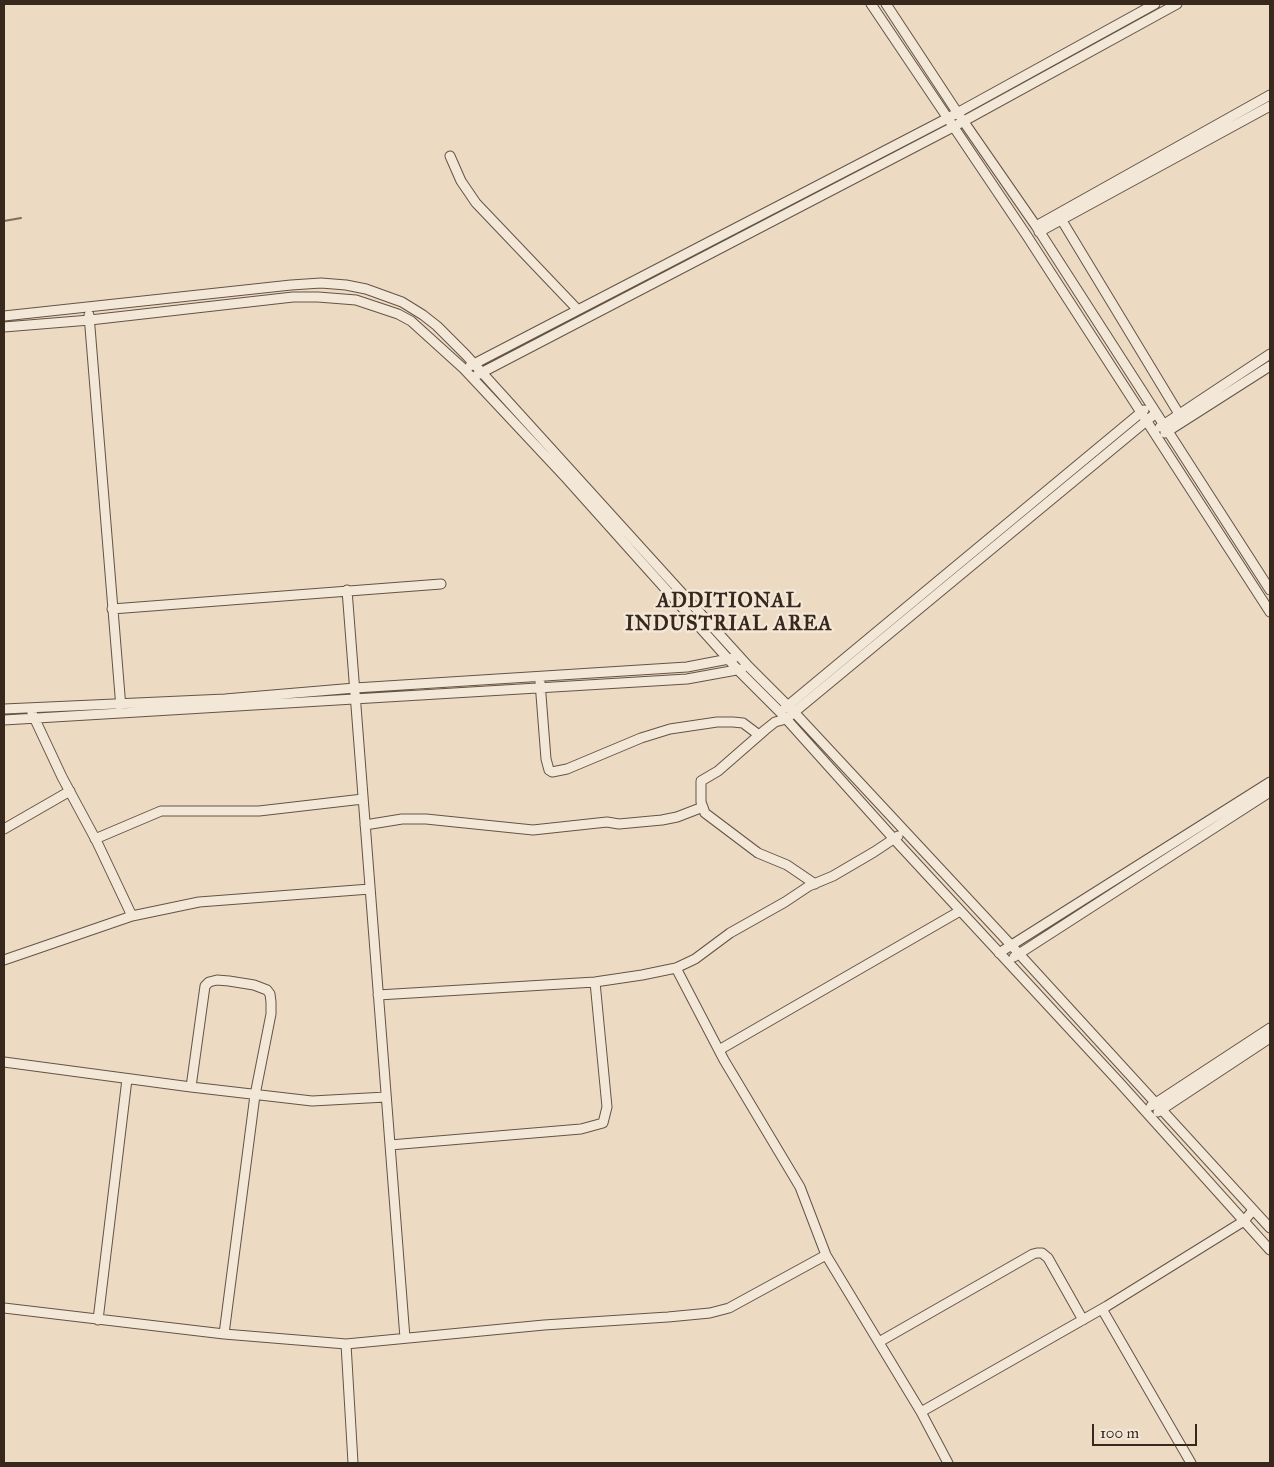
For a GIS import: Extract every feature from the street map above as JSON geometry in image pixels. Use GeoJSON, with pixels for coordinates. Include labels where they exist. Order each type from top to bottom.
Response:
{"type":"FeatureCollection","features":[{"type":"Feature","properties":{"kind":"street"},"geometry":{"type":"LineString","coordinates":[[871,4],[1027,236],[1270,612]]}},
{"type":"Feature","properties":{"kind":"street"},"geometry":{"type":"LineString","coordinates":[[886,4],[1037,229],[1270,590]]}},
{"type":"Feature","properties":{"kind":"street"},"geometry":{"type":"LineString","coordinates":[[464,369],[948,118],[1155,4]]}},
{"type":"Feature","properties":{"kind":"street"},"geometry":{"type":"LineString","coordinates":[[472,378],[953,127],[1177,4]]}},
{"type":"Feature","properties":{"kind":"street"},"geometry":{"type":"LineString","coordinates":[[1037,229],[1270,95]]}},
{"type":"Feature","properties":{"kind":"street"},"geometry":{"type":"LineString","coordinates":[[1037,229],[1061,219],[1270,106]]}},
{"type":"Feature","properties":{"kind":"street"},"geometry":{"type":"LineString","coordinates":[[450,156],[461,181],[476,203],[578,310]]}},
{"type":"Feature","properties":{"kind":"street"},"geometry":{"type":"LineString","coordinates":[[836,176],[842,185]]}},
{"type":"Feature","properties":{"kind":"street"},"geometry":{"type":"LineString","coordinates":[[1061,219],[1179,414]]}},
{"type":"Feature","properties":{"kind":"street"},"geometry":{"type":"LineString","coordinates":[[4,316],[321,283],[366,289],[402,302],[416,310],[437,326],[474,364],[749,667],[791,709],[1011,945],[1270,1228]]}},
{"type":"Feature","properties":{"kind":"street"},"geometry":{"type":"LineString","coordinates":[[4,327],[90,320],[293,296],[345,298],[378,306],[411,321],[464,369],[566,479],[738,670],[783,716],[1270,1250]]}},
{"type":"Feature","properties":{"kind":"street"},"geometry":{"type":"LineString","coordinates":[[88,307],[121,708]]}},
{"type":"Feature","properties":{"kind":"street"},"geometry":{"type":"LineString","coordinates":[[1166,427],[1179,414],[1270,354]]}},
{"type":"Feature","properties":{"kind":"street"},"geometry":{"type":"LineString","coordinates":[[1156,434],[1270,366]]}},
{"type":"Feature","properties":{"kind":"street"},"geometry":{"type":"LineString","coordinates":[[815,884],[787,865],[758,853],[705,813],[701,802],[702,781],[718,772],[759,735],[1150,405]]}},
{"type":"Feature","properties":{"kind":"street"},"geometry":{"type":"LineString","coordinates":[[791,709],[1156,413]]}},
{"type":"Feature","properties":{"kind":"street"},"geometry":{"type":"LineString","coordinates":[[112,609],[441,584]]}},
{"type":"Feature","properties":{"kind":"street"},"geometry":{"type":"LineString","coordinates":[[347,590],[405,1338]]}},
{"type":"Feature","properties":{"kind":"street"},"geometry":{"type":"LineString","coordinates":[[4,720],[355,688],[687,667],[740,656]]}},
{"type":"Feature","properties":{"kind":"street"},"geometry":{"type":"LineString","coordinates":[[4,709],[121,708],[541,688],[687,679],[749,667]]}},
{"type":"Feature","properties":{"kind":"street"},"geometry":{"type":"LineString","coordinates":[[540,677],[546,759],[549,770],[552,772],[567,769],[641,738],[670,729],[717,722],[733,722],[743,723],[759,735]]}},
{"type":"Feature","properties":{"kind":"street"},"geometry":{"type":"LineString","coordinates":[[31,708],[33,718],[132,916]]}},
{"type":"Feature","properties":{"kind":"street"},"geometry":{"type":"LineString","coordinates":[[999,953],[1270,782]]}},
{"type":"Feature","properties":{"kind":"street"},"geometry":{"type":"LineString","coordinates":[[4,829],[70,791]]}},
{"type":"Feature","properties":{"kind":"street"},"geometry":{"type":"LineString","coordinates":[[1007,962],[1270,792]]}},
{"type":"Feature","properties":{"kind":"street"},"geometry":{"type":"LineString","coordinates":[[95,839],[161,811],[259,811],[363,799]]}},
{"type":"Feature","properties":{"kind":"street"},"geometry":{"type":"LineString","coordinates":[[365,825],[402,819],[426,819],[533,830],[607,822],[619,824],[662,820],[677,817],[703,807]]}},
{"type":"Feature","properties":{"kind":"street"},"geometry":{"type":"LineString","coordinates":[[378,995],[595,982],[676,968],[695,959],[730,933],[815,884],[833,876],[905,832]]}},
{"type":"Feature","properties":{"kind":"street"},"geometry":{"type":"LineString","coordinates":[[4,960],[132,916],[199,902],[370,889]]}},
{"type":"Feature","properties":{"kind":"street"},"geometry":{"type":"LineString","coordinates":[[719,1050],[960,911]]}},
{"type":"Feature","properties":{"kind":"street"},"geometry":{"type":"LineString","coordinates":[[676,968],[719,1050],[800,1188],[826,1255],[921,1412],[946,1463]]}},
{"type":"Feature","properties":{"kind":"street"},"geometry":{"type":"LineString","coordinates":[[191,1087],[205,986],[209,982],[216,980],[262,987],[270,994],[271,1014],[255,1095],[224,1334]]}},
{"type":"Feature","properties":{"kind":"street"},"geometry":{"type":"LineString","coordinates":[[390,1145],[581,1129],[603,1123],[607,1106],[595,982]]}},
{"type":"Feature","properties":{"kind":"street"},"geometry":{"type":"LineString","coordinates":[[1148,1114],[1270,1028]]}},
{"type":"Feature","properties":{"kind":"street"},"geometry":{"type":"LineString","coordinates":[[1159,1106],[1270,1038]]}},
{"type":"Feature","properties":{"kind":"street"},"geometry":{"type":"LineString","coordinates":[[4,1062],[312,1101],[386,1098]]}},
{"type":"Feature","properties":{"kind":"street"},"geometry":{"type":"LineString","coordinates":[[98,1320],[127,1079]]}},
{"type":"Feature","properties":{"kind":"street"},"geometry":{"type":"LineString","coordinates":[[921,1412],[1102,1309],[1244,1221],[1253,1210]]}},
{"type":"Feature","properties":{"kind":"street"},"geometry":{"type":"LineString","coordinates":[[879,1342],[1033,1254],[1038,1253],[1042,1253],[1048,1258],[1083,1320]]}},
{"type":"Feature","properties":{"kind":"street"},"geometry":{"type":"LineString","coordinates":[[4,1308],[224,1334],[346,1344],[544,1325],[710,1313],[729,1308],[826,1255]]}},
{"type":"Feature","properties":{"kind":"street"},"geometry":{"type":"LineString","coordinates":[[1102,1309],[1191,1463]]}},
{"type":"Feature","properties":{"kind":"street"},"geometry":{"type":"LineString","coordinates":[[346,1344],[353,1463]]}},
{"type":"Feature","properties":{"kind":"waterway"},"geometry":{"type":"LineString","coordinates":[[4,221],[21,218]]}},
{"type":"Feature","properties":{"kind":"district","name":"ADDITIONAL INDUSTRIAL AREA"},"geometry":{"type":"Point","coordinates":[729,614]}}]}
